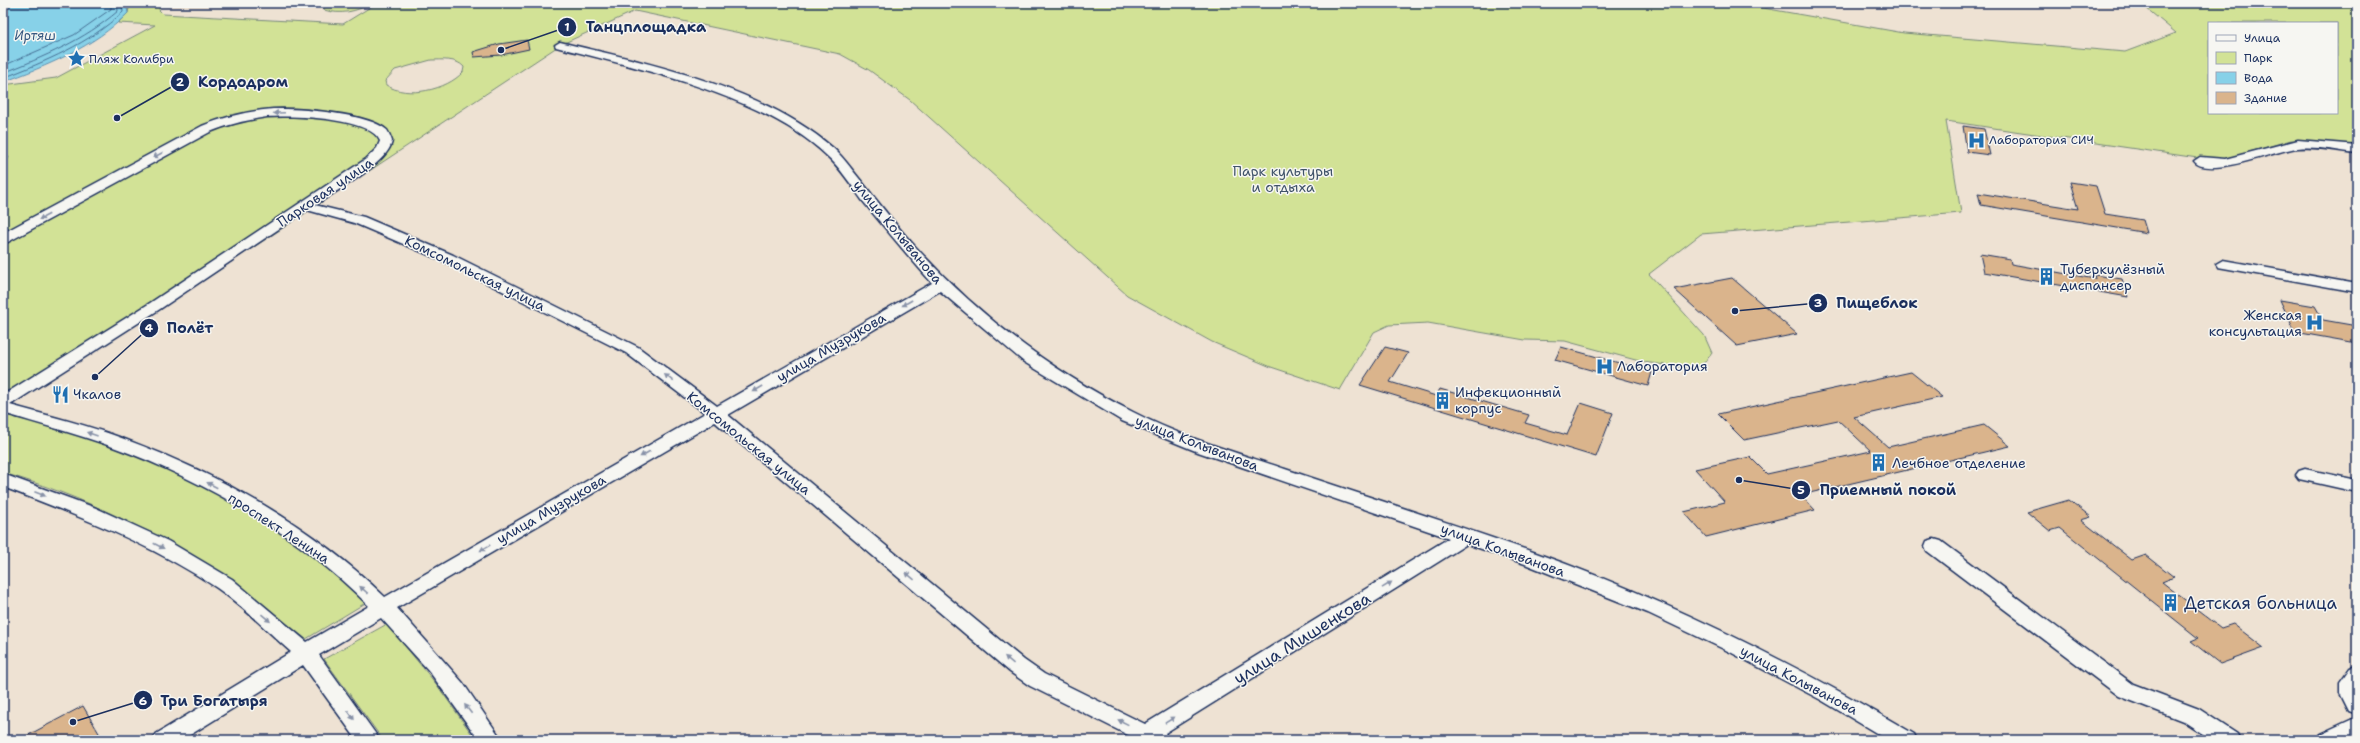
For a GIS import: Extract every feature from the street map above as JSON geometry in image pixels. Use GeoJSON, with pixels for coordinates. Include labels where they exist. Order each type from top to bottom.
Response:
{"type":"FeatureCollection","features":[{"type":"Feature","properties":{"kind":"street","name":"улица Колыванова"},"geometry":{"type":"LineString","coordinates":[[560,45],[628,62],[708,86],[749,102],[796,126],[832,152],[901,239],[941,284],[1030,359],[1128,417],[1204,448],[1466,536],[1600,586],[1676,618],[1739,647],[1828,694],[1906,740]]}},
{"type":"Feature","properties":{"kind":"street","name":"Парковая улица"},"geometry":{"type":"LineString","coordinates":[[3,239],[217,124],[273,113],[305,113],[373,125],[385,134],[387,140],[385,146],[370,162],[155,306],[3,402]]}},
{"type":"Feature","properties":{"kind":"street"},"geometry":{"type":"LineString","coordinates":[[2200,161],[2224,163],[2298,144],[2357,149]]}},
{"type":"Feature","properties":{"kind":"street","name":"Комсомольская улица"},"geometry":{"type":"LineString","coordinates":[[305,206],[359,220],[441,255],[625,347],[715,414],[1017,666],[1037,680],[1147,738]]}},
{"type":"Feature","properties":{"kind":"street"},"geometry":{"type":"LineString","coordinates":[[2223,264],[2357,288]]}},
{"type":"Feature","properties":{"kind":"street","name":"улица Музрукова"},"geometry":{"type":"LineString","coordinates":[[164,740],[384,607],[941,284]]}},
{"type":"Feature","properties":{"kind":"street","name":"проспект Ленина"},"geometry":{"type":"LineString","coordinates":[[3,408],[86,432],[136,450],[231,495],[324,554],[384,607],[446,678],[492,740]]}},
{"type":"Feature","properties":{"kind":"street"},"geometry":{"type":"LineString","coordinates":[[2305,475],[2357,486]]}},
{"type":"Feature","properties":{"kind":"street"},"geometry":{"type":"LineString","coordinates":[[3,480],[90,513],[167,550],[225,584],[306,653],[369,740]]}},
{"type":"Feature","properties":{"kind":"street","name":"улица Мишенкова"},"geometry":{"type":"LineString","coordinates":[[1147,738],[1466,536]]}},
{"type":"Feature","properties":{"kind":"street"},"geometry":{"type":"LineString","coordinates":[[1934,546],[2126,690],[2191,715],[2230,740]]}},
{"type":"Feature","properties":{"kind":"street"},"geometry":{"type":"LineString","coordinates":[[2357,674],[2350,682],[2351,693],[2357,704]]}},
{"type":"Feature","properties":{"kind":"street"},"geometry":{"type":"LineString","coordinates":[[2328,740],[2357,726]]}},
{"type":"Feature","properties":{"kind":"green space","name":"Парк культуры и отдыха"},"geometry":{"type":"Polygon","coordinates":[[[130,3],[160,3],[159,10],[163,14],[343,24],[377,3],[1735,3],[1904,33],[2125,52],[2176,33],[2140,3],[2357,3],[2357,148],[2291,140],[2218,161],[1946,121],[1961,213],[1701,234],[1649,274],[1704,335],[1712,353],[1705,362],[1695,369],[1643,362],[1565,341],[1525,340],[1428,323],[1389,325],[1374,332],[1340,390],[1271,367],[1212,342],[1127,295],[910,100],[869,70],[840,54],[635,11],[560,45],[201,282],[185,280],[7,393],[3,392],[3,163],[9,158],[3,148],[3,85],[56,78],[155,25],[118,23],[128,13],[130,3]],[[431,60],[395,70],[385,81],[386,85],[395,89],[415,92],[437,88],[447,84],[463,72],[464,67],[461,64],[449,60],[431,60]]]}},
{"type":"Feature","properties":{"kind":"green space"},"geometry":{"type":"Polygon","coordinates":[[[330,3],[371,3],[360,9],[348,12],[330,12],[324,10],[324,7],[330,3]]]}},
{"type":"Feature","properties":{"kind":"green space"},"geometry":{"type":"Polygon","coordinates":[[[3,414],[99,441],[162,467],[211,491],[272,526],[314,557],[367,602],[306,639],[240,587],[177,547],[91,505],[33,482],[3,473],[3,414]]]}},
{"type":"Feature","properties":{"kind":"green space"},"geometry":{"type":"Polygon","coordinates":[[[387,624],[437,685],[476,740],[383,740],[324,659],[387,624]]]}},
{"type":"Feature","properties":{"kind":"water","name":"Иртяш"},"geometry":{"type":"Polygon","coordinates":[[[3,3],[126,3],[128,13],[115,25],[85,46],[53,62],[3,82],[3,3]]]}},
{"type":"Feature","properties":{"kind":"building"},"geometry":{"type":"Polygon","coordinates":[[[527,40],[529,49],[501,55],[474,57],[473,52],[499,44],[527,40]]]}},
{"type":"Feature","properties":{"kind":"building","name":"Лаборатория СИЧ"},"geometry":{"type":"Polygon","coordinates":[[[1963,126],[1984,129],[1990,155],[1967,152],[1963,126]]]}},
{"type":"Feature","properties":{"kind":"building"},"geometry":{"type":"Polygon","coordinates":[[[2070,182],[2096,186],[2105,214],[2143,220],[2147,233],[1981,205],[1978,193],[2078,209],[2070,182]]]}},
{"type":"Feature","properties":{"kind":"building","name":"Туберкулёзный диспансер"},"geometry":{"type":"Polygon","coordinates":[[[1980,254],[2010,259],[2011,264],[2095,279],[2094,275],[2122,279],[2128,297],[1984,272],[1980,254]]]}},
{"type":"Feature","properties":{"kind":"building"},"geometry":{"type":"Polygon","coordinates":[[[1732,278],[1797,334],[1737,346],[1674,289],[1732,278]]]}},
{"type":"Feature","properties":{"kind":"building","name":"Женская консультация"},"geometry":{"type":"Polygon","coordinates":[[[2280,300],[2315,306],[2323,320],[2357,326],[2357,343],[2295,332],[2280,300]]]}},
{"type":"Feature","properties":{"kind":"building","name":"Инфекционный корпус"},"geometry":{"type":"Polygon","coordinates":[[[1385,347],[1408,353],[1390,382],[1436,396],[1440,389],[1529,415],[1525,423],[1567,435],[1581,403],[1613,413],[1596,457],[1360,385],[1385,347]]]}},
{"type":"Feature","properties":{"kind":"building","name":"Лаборатория"},"geometry":{"type":"Polygon","coordinates":[[[1561,347],[1652,372],[1648,386],[1555,360],[1561,347]]]}},
{"type":"Feature","properties":{"kind":"building","name":"Лечбное отделение"},"geometry":{"type":"Polygon","coordinates":[[[1911,372],[1942,397],[1854,417],[1888,447],[1984,425],[2010,446],[1801,495],[1815,510],[1706,537],[1684,512],[1725,502],[1695,469],[1750,457],[1767,474],[1871,451],[1838,420],[1744,440],[1718,414],[1911,372]]]}},
{"type":"Feature","properties":{"kind":"building","name":"Детская больница"},"geometry":{"type":"Polygon","coordinates":[[[2069,500],[2091,517],[2081,520],[2132,560],[2146,555],[2174,577],[2162,582],[2221,628],[2233,624],[2264,648],[2220,664],[2191,641],[2198,638],[2060,528],[2050,531],[2027,512],[2069,500]]]}},
{"type":"Feature","properties":{"kind":"building"},"geometry":{"type":"Polygon","coordinates":[[[83,706],[103,740],[19,740],[83,706]]]}},
{"type":"Feature","properties":{"kind":"place","name":"Танцплощадка"},"geometry":{"type":"Point","coordinates":[501,50]}},
{"type":"Feature","properties":{"kind":"place","name":"Пляж Колибри"},"geometry":{"type":"Point","coordinates":[76,59]}},
{"type":"Feature","properties":{"kind":"place","name":"Кордодром"},"geometry":{"type":"Point","coordinates":[117,118]}},
{"type":"Feature","properties":{"kind":"place","name":"Лаборатория СИЧ"},"geometry":{"type":"Point","coordinates":[1976,140]}},
{"type":"Feature","properties":{"kind":"place","name":"Туберкулёзный диспансер"},"geometry":{"type":"Point","coordinates":[2047,277]}},
{"type":"Feature","properties":{"kind":"place","name":"Пищеблок"},"geometry":{"type":"Point","coordinates":[1735,311]}},
{"type":"Feature","properties":{"kind":"place","name":"Женская консультация"},"geometry":{"type":"Point","coordinates":[2315,323]}},
{"type":"Feature","properties":{"kind":"place","name":"Лаборатория"},"geometry":{"type":"Point","coordinates":[1604,366]}},
{"type":"Feature","properties":{"kind":"place","name":"Полёт"},"geometry":{"type":"Point","coordinates":[95,377]}},
{"type":"Feature","properties":{"kind":"place","name":"Чкалов"},"geometry":{"type":"Point","coordinates":[60,394]}},
{"type":"Feature","properties":{"kind":"place","name":"Инфекционный корпус"},"geometry":{"type":"Point","coordinates":[1442,400]}},
{"type":"Feature","properties":{"kind":"place","name":"Лечбное отделение"},"geometry":{"type":"Point","coordinates":[1879,463]}},
{"type":"Feature","properties":{"kind":"place","name":"Приемный покой"},"geometry":{"type":"Point","coordinates":[1739,480]}},
{"type":"Feature","properties":{"kind":"place","name":"Детская больница"},"geometry":{"type":"Point","coordinates":[2171,603]}},
{"type":"Feature","properties":{"kind":"place","name":"Три Богатыря"},"geometry":{"type":"Point","coordinates":[73,722]}}]}
